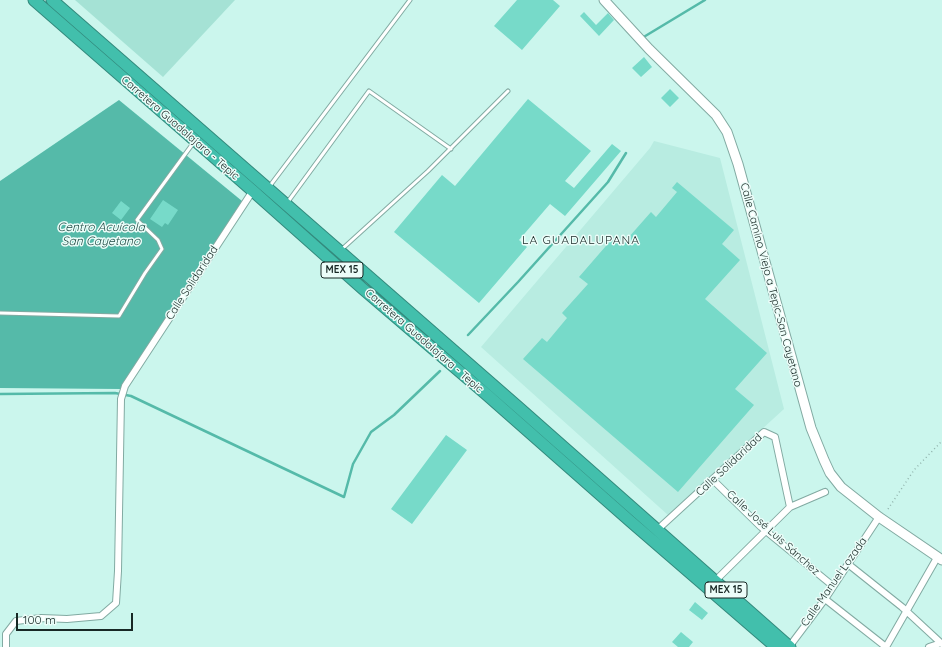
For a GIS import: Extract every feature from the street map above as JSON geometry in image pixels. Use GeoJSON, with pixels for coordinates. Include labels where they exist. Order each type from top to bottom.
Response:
{"type":"FeatureCollection","features":[{"type":"Feature","properties":{"kind":"highway","name":"Carretera Guadalajara - Tepic"},"geometry":{"type":"LineString","coordinates":[[34,0],[363,289],[490,390]]}},
{"type":"Feature","properties":{"kind":"highway","name":"Carretera Guadalajara - Tepic"},"geometry":{"type":"LineString","coordinates":[[52,0],[286,204],[490,390],[655,535]]}},
{"type":"Feature","properties":{"kind":"highway","name":"MEX 15"},"geometry":{"type":"LineString","coordinates":[[655,535],[716,580],[790,647]]}},
{"type":"Feature","properties":{"kind":"highway","name":"MEX 15"},"geometry":{"type":"LineString","coordinates":[[655,535],[708,588],[776,647]]}},
{"type":"Feature","properties":{"kind":"street","name":"Calle Camino Viejo a Tepic-San Cayetano"},"geometry":{"type":"LineString","coordinates":[[604,0],[649,49],[716,115],[727,132],[738,164],[811,428],[830,473],[841,487],[879,517],[940,558]]}},
{"type":"Feature","properties":{"kind":"street","name":"Calle Solidaridad"},"geometry":{"type":"LineString","coordinates":[[6,647],[6,634],[16,621],[42,618],[67,619],[101,616],[116,603],[118,571],[121,399],[125,386],[253,191],[264,185]]}},
{"type":"Feature","properties":{"kind":"street","name":"Calle Solidaridad"},"geometry":{"type":"LineString","coordinates":[[655,535],[764,432],[775,437],[790,506]]}},
{"type":"Feature","properties":{"kind":"street","name":"Calle José Luis Sánchez"},"geometry":{"type":"LineString","coordinates":[[713,480],[766,530],[833,586]]}},
{"type":"Feature","properties":{"kind":"street"},"geometry":{"type":"LineString","coordinates":[[708,588],[790,506],[825,492]]}},
{"type":"Feature","properties":{"kind":"street","name":"Calle Manuel Lozada"},"geometry":{"type":"LineString","coordinates":[[790,647],[825,599],[879,517]]}},
{"type":"Feature","properties":{"kind":"street"},"geometry":{"type":"LineString","coordinates":[[825,599],[886,647],[905,611],[940,558]]}},
{"type":"Feature","properties":{"kind":"street"},"geometry":{"type":"LineString","coordinates":[[848,564],[902,607],[942,644]]}},
{"type":"Feature","properties":{"kind":"street"},"geometry":{"type":"LineString","coordinates":[[929,647],[942,644]]}},
{"type":"Feature","properties":{"kind":"lane"},"geometry":{"type":"LineString","coordinates":[[264,185],[410,0]]}},
{"type":"Feature","properties":{"kind":"lane"},"geometry":{"type":"LineString","coordinates":[[286,204],[369,91],[451,149]]}},
{"type":"Feature","properties":{"kind":"lane"},"geometry":{"type":"LineString","coordinates":[[339,252],[428,171],[508,91]]}},
{"type":"Feature","properties":{"kind":"lane"},"geometry":{"type":"LineString","coordinates":[[0,313],[119,316],[145,273],[162,249],[158,240],[137,220],[195,140]]}},
{"type":"Feature","properties":{"kind":"path"},"geometry":{"type":"LineString","coordinates":[[888,509],[914,470],[942,441]]}},
{"type":"Feature","properties":{"kind":"shaded area"},"geometry":{"type":"Polygon","coordinates":[[[75,0],[235,0],[163,77],[75,0]]]}},
{"type":"Feature","properties":{"kind":"shaded area"},"geometry":{"type":"Polygon","coordinates":[[[654,141],[720,158],[784,409],[668,515],[481,347],[650,148],[654,141]]]}},
{"type":"Feature","properties":{"kind":"water","name":"Centro Acuícola San Cayetano"},"geometry":{"type":"Polygon","coordinates":[[[119,100],[242,201],[121,389],[0,388],[0,181],[119,100]]]}},
{"type":"Feature","properties":{"kind":"building"},"geometry":{"type":"Polygon","coordinates":[[[517,0],[553,0],[560,6],[522,50],[494,26],[517,0]]]}},
{"type":"Feature","properties":{"kind":"building"},"geometry":{"type":"Polygon","coordinates":[[[584,12],[596,25],[608,13],[614,20],[599,36],[580,16],[584,12]]]}},
{"type":"Feature","properties":{"kind":"building"},"geometry":{"type":"Polygon","coordinates":[[[644,57],[652,67],[641,77],[632,68],[644,57]]]}},
{"type":"Feature","properties":{"kind":"building"},"geometry":{"type":"Polygon","coordinates":[[[670,89],[679,98],[670,107],[661,98],[670,89]]]}},
{"type":"Feature","properties":{"kind":"building"},"geometry":{"type":"Polygon","coordinates":[[[528,99],[591,151],[565,181],[574,188],[612,144],[621,151],[565,216],[550,204],[519,240],[527,247],[479,303],[394,232],[442,175],[455,186],[528,99]]]}},
{"type":"Feature","properties":{"kind":"building"},"geometry":{"type":"Polygon","coordinates":[[[677,182],[734,230],[722,244],[740,260],[705,299],[767,353],[735,389],[754,405],[678,492],[523,359],[542,338],[547,342],[567,318],[562,313],[588,284],[579,277],[612,239],[621,246],[651,212],[656,217],[677,192],[672,188],[677,182]]]}},
{"type":"Feature","properties":{"kind":"building"},"geometry":{"type":"Polygon","coordinates":[[[163,200],[178,210],[168,225],[165,223],[162,227],[150,219],[163,200]]]}},
{"type":"Feature","properties":{"kind":"building"},"geometry":{"type":"Polygon","coordinates":[[[121,201],[130,208],[121,220],[112,213],[121,201]]]}},
{"type":"Feature","properties":{"kind":"building"},"geometry":{"type":"Polygon","coordinates":[[[446,435],[467,450],[412,524],[391,509],[446,435]]]}},
{"type":"Feature","properties":{"kind":"building"},"geometry":{"type":"Polygon","coordinates":[[[695,602],[708,613],[702,620],[689,610],[695,602]]]}},
{"type":"Feature","properties":{"kind":"building"},"geometry":{"type":"Polygon","coordinates":[[[681,632],[693,642],[689,647],[678,647],[672,642],[681,632]]]}},
{"type":"Feature","properties":{"kind":"waterway"},"geometry":{"type":"LineString","coordinates":[[642,38],[705,0]]}},
{"type":"Feature","properties":{"kind":"waterway"},"geometry":{"type":"LineString","coordinates":[[468,335],[608,182],[626,153]]}},
{"type":"Feature","properties":{"kind":"waterway"},"geometry":{"type":"LineString","coordinates":[[0,394],[115,393],[131,396],[344,497],[353,464],[371,432],[394,415],[440,371]]}},
{"type":"Feature","properties":{"kind":"district","name":"LA GUADALUPANA"},"geometry":{"type":"Point","coordinates":[581,240]}}]}
